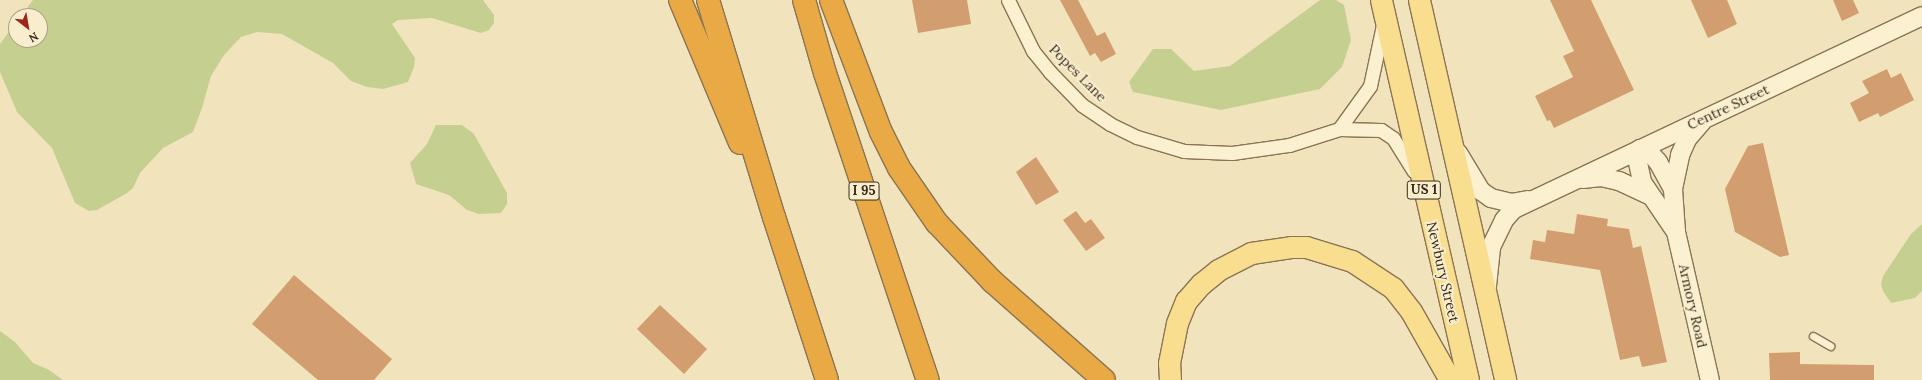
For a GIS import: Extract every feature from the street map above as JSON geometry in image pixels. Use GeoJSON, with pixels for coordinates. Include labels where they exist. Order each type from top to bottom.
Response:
{"type":"FeatureCollection","features":[{"type":"Feature","properties":{"kind":"highway"},"geometry":{"type":"LineString","coordinates":[[680,0],[726,113],[774,216]]}},
{"type":"Feature","properties":{"kind":"highway"},"geometry":{"type":"LineString","coordinates":[[708,0],[774,216],[827,380]]}},
{"type":"Feature","properties":{"kind":"highway","name":"I 95"},"geometry":{"type":"LineString","coordinates":[[804,0],[825,74],[928,380]]}},
{"type":"Feature","properties":{"kind":"highway"},"geometry":{"type":"LineString","coordinates":[[831,0],[881,132],[899,168],[937,223],[992,281],[1104,380]]}},
{"type":"Feature","properties":{"kind":"main road","name":"US 1"},"geometry":{"type":"LineString","coordinates":[[1419,0],[1505,380]]}},
{"type":"Feature","properties":{"kind":"main road","name":"Newbury Street"},"geometry":{"type":"LineString","coordinates":[[1383,7],[1468,380]]}},
{"type":"Feature","properties":{"kind":"main road","name":"Centre Street"},"geometry":{"type":"LineString","coordinates":[[1487,302],[1488,270],[1491,247],[1497,232],[1514,209],[1922,16]]}},
{"type":"Feature","properties":{"kind":"main road"},"geometry":{"type":"LineString","coordinates":[[1673,189],[1675,171],[1687,139],[1696,127],[1711,115]]}},
{"type":"Feature","properties":{"kind":"main road","name":"Centre Street"},"geometry":{"type":"LineString","coordinates":[[1446,124],[1461,161],[1481,191],[1501,202],[1534,199]]}},
{"type":"Feature","properties":{"kind":"main road","name":"Armory Road"},"geometry":{"type":"LineString","coordinates":[[1676,232],[1642,182],[1638,169],[1637,158],[1640,149],[1650,153],[1658,162],[1673,189],[1676,232],[1710,380]]}},
{"type":"Feature","properties":{"kind":"main road"},"geometry":{"type":"LineString","coordinates":[[1565,184],[1601,177],[1619,181],[1651,196]]}},
{"type":"Feature","properties":{"kind":"main road"},"geometry":{"type":"LineString","coordinates":[[1170,380],[1169,363],[1177,323],[1186,301],[1218,270],[1246,256],[1269,248],[1291,247],[1306,247],[1352,261],[1393,288],[1411,311],[1450,380]]}},
{"type":"Feature","properties":{"kind":"street","name":"Popes Lane"},"geometry":{"type":"LineString","coordinates":[[1008,0],[1033,51],[1050,72],[1082,105],[1110,124],[1136,137],[1184,151],[1232,153],[1289,145],[1339,129],[1381,130],[1393,138],[1404,152],[1424,188]]}},
{"type":"Feature","properties":{"kind":"street"},"geometry":{"type":"LineString","coordinates":[[1339,129],[1370,86],[1383,7]]}},
{"type":"Feature","properties":{"kind":"lane"},"geometry":{"type":"LineString","coordinates":[[1813,336],[1830,346]]}},
{"type":"Feature","properties":{"kind":"green space"},"geometry":{"type":"Polygon","coordinates":[[[33,0],[483,0],[494,15],[494,23],[489,30],[481,33],[432,18],[398,20],[392,24],[415,58],[414,67],[408,82],[383,89],[367,87],[351,81],[333,63],[282,34],[257,32],[241,37],[224,55],[211,76],[202,108],[193,132],[163,148],[140,173],[133,188],[127,193],[97,210],[89,211],[75,203],[52,148],[17,112],[0,72],[0,44],[8,33],[8,48],[48,48],[48,8],[27,8],[33,0]]]}},
{"type":"Feature","properties":{"kind":"green space"},"geometry":{"type":"Polygon","coordinates":[[[1320,0],[1336,0],[1344,5],[1351,40],[1342,67],[1320,89],[1221,110],[1133,92],[1129,82],[1153,49],[1171,49],[1194,71],[1230,66],[1320,0]]]}},
{"type":"Feature","properties":{"kind":"green space"},"geometry":{"type":"Polygon","coordinates":[[[436,125],[462,125],[474,134],[507,193],[507,204],[501,213],[479,214],[467,210],[449,195],[416,184],[410,163],[427,144],[436,125]]]}},
{"type":"Feature","properties":{"kind":"green space"},"geometry":{"type":"Polygon","coordinates":[[[1922,224],[1922,291],[1915,298],[1891,303],[1883,291],[1881,284],[1883,276],[1911,234],[1922,224]]]}},
{"type":"Feature","properties":{"kind":"green space"},"geometry":{"type":"Polygon","coordinates":[[[0,331],[15,342],[33,363],[49,370],[63,380],[0,380],[0,331]]]}},
{"type":"Feature","properties":{"kind":"building"},"geometry":{"type":"Polygon","coordinates":[[[912,0],[967,0],[971,24],[918,33],[912,0]]]}},
{"type":"Feature","properties":{"kind":"building"},"geometry":{"type":"Polygon","coordinates":[[[1060,0],[1078,0],[1097,36],[1105,32],[1116,54],[1101,62],[1095,53],[1090,56],[1060,0]]]}},
{"type":"Feature","properties":{"kind":"building"},"geometry":{"type":"Polygon","coordinates":[[[1550,0],[1591,0],[1634,90],[1554,128],[1550,120],[1547,121],[1535,96],[1573,77],[1563,56],[1574,51],[1550,0]]]}},
{"type":"Feature","properties":{"kind":"building"},"geometry":{"type":"Polygon","coordinates":[[[1691,0],[1727,0],[1737,24],[1708,38],[1691,0]]]}},
{"type":"Feature","properties":{"kind":"building"},"geometry":{"type":"Polygon","coordinates":[[[1833,0],[1853,0],[1859,13],[1842,21],[1833,0]]]}},
{"type":"Feature","properties":{"kind":"building"},"geometry":{"type":"Polygon","coordinates":[[[1887,69],[1891,78],[1901,73],[1914,100],[1880,117],[1878,113],[1859,122],[1850,103],[1869,93],[1862,81],[1887,69]]]}},
{"type":"Feature","properties":{"kind":"building"},"geometry":{"type":"Polygon","coordinates":[[[1763,143],[1789,255],[1780,257],[1735,232],[1725,189],[1748,146],[1763,143]]]}},
{"type":"Feature","properties":{"kind":"building"},"geometry":{"type":"Polygon","coordinates":[[[1036,157],[1059,192],[1036,205],[1016,172],[1036,157]]]}},
{"type":"Feature","properties":{"kind":"building"},"geometry":{"type":"Polygon","coordinates":[[[1076,211],[1085,223],[1091,219],[1105,238],[1086,251],[1063,220],[1076,211]]]}},
{"type":"Feature","properties":{"kind":"building"},"geometry":{"type":"Polygon","coordinates":[[[1577,214],[1608,219],[1607,226],[1629,229],[1633,248],[1641,246],[1667,362],[1642,367],[1639,356],[1620,360],[1600,270],[1530,259],[1533,240],[1545,242],[1547,230],[1574,234],[1577,214]]]}},
{"type":"Feature","properties":{"kind":"building"},"geometry":{"type":"Polygon","coordinates":[[[294,275],[392,359],[374,380],[318,380],[252,324],[294,275]]]}},
{"type":"Feature","properties":{"kind":"building"},"geometry":{"type":"Polygon","coordinates":[[[660,305],[707,349],[684,374],[637,329],[660,305]]]}},
{"type":"Feature","properties":{"kind":"building"},"geometry":{"type":"Polygon","coordinates":[[[1800,352],[1800,364],[1874,365],[1874,380],[1770,380],[1769,353],[1800,352]]]}}]}
